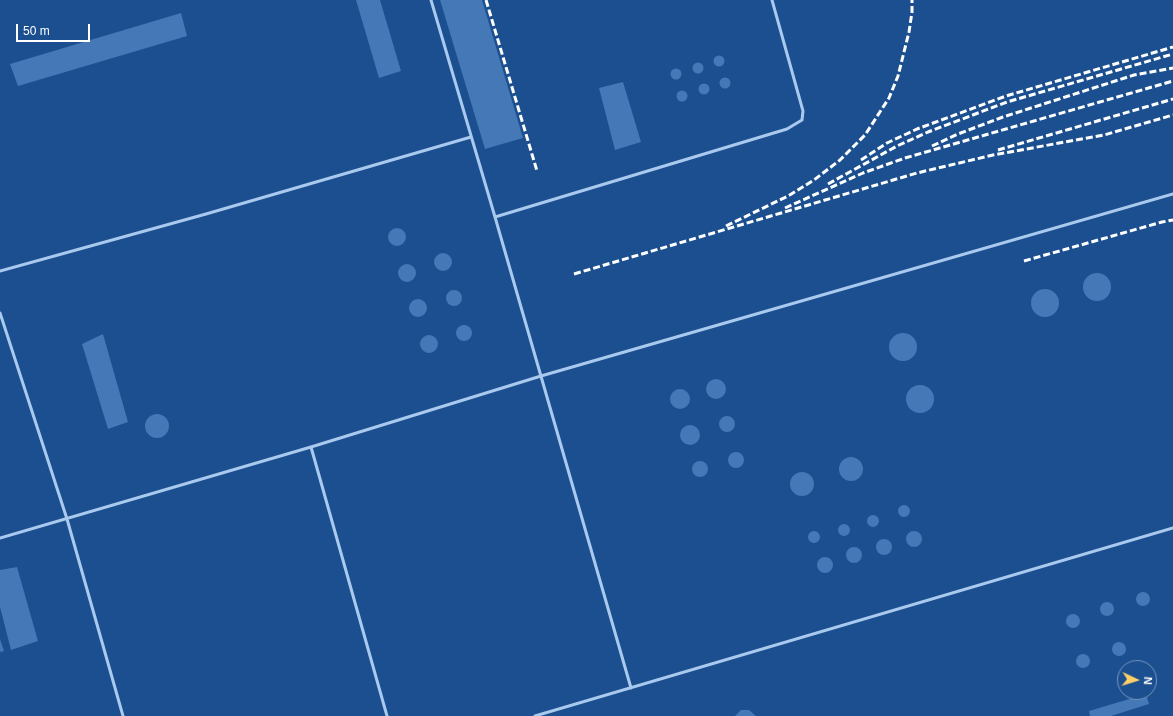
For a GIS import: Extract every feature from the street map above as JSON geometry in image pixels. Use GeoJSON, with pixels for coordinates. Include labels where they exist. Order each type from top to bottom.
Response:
{"type":"FeatureCollection","features":[{"type":"Feature","properties":{"kind":"lane"},"geometry":{"type":"LineString","coordinates":[[431,0],[631,688]]}},
{"type":"Feature","properties":{"kind":"lane"},"geometry":{"type":"LineString","coordinates":[[495,217],[787,129],[802,120],[804,111],[772,0]]}},
{"type":"Feature","properties":{"kind":"lane"},"geometry":{"type":"LineString","coordinates":[[0,271],[206,214],[471,137]]}},
{"type":"Feature","properties":{"kind":"lane"},"geometry":{"type":"LineString","coordinates":[[0,538],[541,376],[1173,194]]}},
{"type":"Feature","properties":{"kind":"lane"},"geometry":{"type":"LineString","coordinates":[[0,313],[67,519],[123,716]]}},
{"type":"Feature","properties":{"kind":"lane"},"geometry":{"type":"LineString","coordinates":[[311,446],[387,716]]}},
{"type":"Feature","properties":{"kind":"lane"},"geometry":{"type":"LineString","coordinates":[[535,716],[1173,528]]}},
{"type":"Feature","properties":{"kind":"building"},"geometry":{"type":"Polygon","coordinates":[[[356,0],[380,0],[401,71],[379,78],[356,0]]]}},
{"type":"Feature","properties":{"kind":"building"},"geometry":{"type":"Polygon","coordinates":[[[440,0],[482,0],[523,138],[485,149],[440,0]]]}},
{"type":"Feature","properties":{"kind":"building"},"geometry":{"type":"Polygon","coordinates":[[[181,13],[187,36],[18,86],[10,64],[181,13]]]}},
{"type":"Feature","properties":{"kind":"building"},"geometry":{"type":"Polygon","coordinates":[[[717,56],[721,56],[723,57],[723,65],[717,66],[714,63],[714,59],[717,56]]]}},
{"type":"Feature","properties":{"kind":"building"},"geometry":{"type":"Polygon","coordinates":[[[696,63],[700,63],[702,64],[702,72],[696,73],[693,70],[693,66],[696,63]]]}},
{"type":"Feature","properties":{"kind":"building"},"geometry":{"type":"Polygon","coordinates":[[[674,69],[678,69],[680,70],[680,78],[674,79],[671,76],[671,72],[674,69]]]}},
{"type":"Feature","properties":{"kind":"building"},"geometry":{"type":"Polygon","coordinates":[[[723,78],[727,78],[729,79],[729,87],[723,88],[720,85],[720,81],[723,78]]]}},
{"type":"Feature","properties":{"kind":"building"},"geometry":{"type":"Polygon","coordinates":[[[623,82],[641,142],[615,150],[599,88],[623,82]]]}},
{"type":"Feature","properties":{"kind":"building"},"geometry":{"type":"Polygon","coordinates":[[[702,84],[706,84],[708,85],[708,93],[702,94],[699,91],[699,87],[702,84]]]}},
{"type":"Feature","properties":{"kind":"building"},"geometry":{"type":"Polygon","coordinates":[[[680,91],[684,91],[686,92],[686,100],[680,101],[677,98],[677,94],[680,91]]]}},
{"type":"Feature","properties":{"kind":"building"},"geometry":{"type":"Polygon","coordinates":[[[393,228],[401,228],[406,233],[404,244],[401,246],[393,246],[388,241],[388,233],[393,228]]]}},
{"type":"Feature","properties":{"kind":"building"},"geometry":{"type":"Polygon","coordinates":[[[439,253],[447,253],[452,258],[450,269],[447,271],[439,271],[434,266],[434,258],[439,253]]]}},
{"type":"Feature","properties":{"kind":"building"},"geometry":{"type":"Polygon","coordinates":[[[403,264],[411,264],[416,269],[414,280],[411,282],[403,282],[398,277],[398,269],[403,264]]]}},
{"type":"Feature","properties":{"kind":"building"},"geometry":{"type":"Polygon","coordinates":[[[1097,273],[1107,277],[1111,287],[1107,297],[1097,301],[1087,297],[1083,287],[1087,277],[1097,273]]]}},
{"type":"Feature","properties":{"kind":"building"},"geometry":{"type":"Polygon","coordinates":[[[1045,289],[1055,293],[1059,303],[1055,313],[1045,317],[1035,313],[1031,303],[1035,293],[1045,289]]]}},
{"type":"Feature","properties":{"kind":"building"},"geometry":{"type":"Polygon","coordinates":[[[454,290],[460,292],[462,298],[460,304],[454,306],[448,304],[446,298],[448,292],[454,290]]]}},
{"type":"Feature","properties":{"kind":"building"},"geometry":{"type":"Polygon","coordinates":[[[414,299],[422,299],[427,304],[425,315],[422,317],[414,317],[409,312],[409,304],[414,299]]]}},
{"type":"Feature","properties":{"kind":"building"},"geometry":{"type":"Polygon","coordinates":[[[464,325],[470,327],[472,333],[470,339],[464,341],[458,339],[456,333],[458,327],[464,325]]]}},
{"type":"Feature","properties":{"kind":"building"},"geometry":{"type":"Polygon","coordinates":[[[903,333],[913,337],[917,347],[913,357],[903,361],[893,357],[889,347],[893,337],[903,333]]]}},
{"type":"Feature","properties":{"kind":"building"},"geometry":{"type":"Polygon","coordinates":[[[103,334],[128,422],[108,429],[82,344],[103,334]]]}},
{"type":"Feature","properties":{"kind":"building"},"geometry":{"type":"Polygon","coordinates":[[[425,335],[433,335],[438,340],[436,351],[433,353],[425,353],[420,348],[420,340],[425,335]]]}},
{"type":"Feature","properties":{"kind":"building"},"geometry":{"type":"Polygon","coordinates":[[[716,379],[723,382],[726,389],[723,396],[716,399],[709,396],[706,389],[709,382],[716,379]]]}},
{"type":"Feature","properties":{"kind":"building"},"geometry":{"type":"Polygon","coordinates":[[[920,385],[930,389],[934,399],[930,409],[920,413],[910,409],[906,399],[910,389],[920,385]]]}},
{"type":"Feature","properties":{"kind":"building"},"geometry":{"type":"Polygon","coordinates":[[[680,389],[687,392],[690,399],[687,406],[680,409],[673,406],[670,399],[673,392],[680,389]]]}},
{"type":"Feature","properties":{"kind":"building"},"geometry":{"type":"Polygon","coordinates":[[[157,414],[162,415],[168,421],[168,431],[162,437],[157,438],[152,437],[146,431],[145,426],[146,421],[152,415],[157,414]]]}},
{"type":"Feature","properties":{"kind":"building"},"geometry":{"type":"Polygon","coordinates":[[[724,416],[730,416],[735,421],[733,430],[730,432],[724,432],[719,427],[719,421],[724,416]]]}},
{"type":"Feature","properties":{"kind":"building"},"geometry":{"type":"Polygon","coordinates":[[[690,425],[697,428],[700,435],[697,442],[690,445],[683,442],[680,435],[683,428],[690,425]]]}},
{"type":"Feature","properties":{"kind":"building"},"geometry":{"type":"Polygon","coordinates":[[[733,452],[739,452],[744,457],[742,466],[739,468],[733,468],[728,463],[728,457],[733,452]]]}},
{"type":"Feature","properties":{"kind":"building"},"geometry":{"type":"Polygon","coordinates":[[[851,457],[859,461],[863,469],[859,477],[851,481],[843,477],[839,469],[843,461],[851,457]]]}},
{"type":"Feature","properties":{"kind":"building"},"geometry":{"type":"Polygon","coordinates":[[[697,461],[703,461],[708,466],[706,475],[703,477],[697,477],[692,472],[692,466],[697,461]]]}},
{"type":"Feature","properties":{"kind":"building"},"geometry":{"type":"Polygon","coordinates":[[[802,472],[810,476],[814,484],[810,492],[802,496],[794,492],[790,484],[794,476],[802,472]]]}},
{"type":"Feature","properties":{"kind":"building"},"geometry":{"type":"Polygon","coordinates":[[[902,505],[906,505],[910,511],[906,517],[902,517],[898,513],[898,509],[902,505]]]}},
{"type":"Feature","properties":{"kind":"building"},"geometry":{"type":"Polygon","coordinates":[[[871,515],[875,515],[879,521],[875,527],[871,527],[867,523],[867,519],[871,515]]]}},
{"type":"Feature","properties":{"kind":"building"},"geometry":{"type":"Polygon","coordinates":[[[842,524],[846,524],[850,530],[846,536],[842,536],[838,532],[838,528],[842,524]]]}},
{"type":"Feature","properties":{"kind":"building"},"geometry":{"type":"Polygon","coordinates":[[[812,531],[816,531],[820,537],[816,543],[812,543],[808,539],[808,535],[812,531]]]}},
{"type":"Feature","properties":{"kind":"building"},"geometry":{"type":"Polygon","coordinates":[[[911,531],[917,531],[922,536],[920,545],[917,547],[911,547],[906,542],[906,536],[911,531]]]}},
{"type":"Feature","properties":{"kind":"building"},"geometry":{"type":"Polygon","coordinates":[[[881,539],[887,539],[892,544],[890,553],[887,555],[881,555],[876,550],[876,544],[881,539]]]}},
{"type":"Feature","properties":{"kind":"building"},"geometry":{"type":"Polygon","coordinates":[[[851,547],[857,547],[862,552],[860,561],[857,563],[851,563],[846,558],[846,552],[851,547]]]}},
{"type":"Feature","properties":{"kind":"building"},"geometry":{"type":"Polygon","coordinates":[[[822,557],[828,557],[833,562],[831,571],[828,573],[822,573],[817,568],[817,562],[822,557]]]}},
{"type":"Feature","properties":{"kind":"building"},"geometry":{"type":"Polygon","coordinates":[[[17,567],[38,641],[11,650],[0,607],[0,570],[17,567]]]}},
{"type":"Feature","properties":{"kind":"building"},"geometry":{"type":"Polygon","coordinates":[[[1143,592],[1148,594],[1150,599],[1148,604],[1143,606],[1138,604],[1136,599],[1138,594],[1143,592]]]}},
{"type":"Feature","properties":{"kind":"building"},"geometry":{"type":"Polygon","coordinates":[[[1107,602],[1112,604],[1114,609],[1112,614],[1107,616],[1102,614],[1100,609],[1102,604],[1107,602]]]}},
{"type":"Feature","properties":{"kind":"building"},"geometry":{"type":"Polygon","coordinates":[[[1073,614],[1078,616],[1080,621],[1078,626],[1073,628],[1068,626],[1066,621],[1068,616],[1073,614]]]}},
{"type":"Feature","properties":{"kind":"building"},"geometry":{"type":"Polygon","coordinates":[[[0,639],[4,651],[0,652],[0,639]]]}},
{"type":"Feature","properties":{"kind":"building"},"geometry":{"type":"Polygon","coordinates":[[[1119,642],[1124,644],[1126,649],[1124,654],[1119,656],[1114,654],[1112,649],[1114,644],[1119,642]]]}},
{"type":"Feature","properties":{"kind":"building"},"geometry":{"type":"Polygon","coordinates":[[[1083,654],[1088,656],[1090,661],[1088,666],[1083,668],[1078,666],[1076,661],[1078,656],[1083,654]]]}},
{"type":"Feature","properties":{"kind":"building"},"geometry":{"type":"Polygon","coordinates":[[[1126,700],[1148,700],[1149,704],[1111,716],[1090,716],[1089,711],[1126,700]]]}},
{"type":"Feature","properties":{"kind":"building"},"geometry":{"type":"Polygon","coordinates":[[[741,710],[749,710],[756,716],[735,716],[741,710]]]}},
{"type":"Feature","properties":{"kind":"railway"},"geometry":{"type":"LineString","coordinates":[[486,0],[537,171]]}},
{"type":"Feature","properties":{"kind":"railway"},"geometry":{"type":"LineString","coordinates":[[726,226],[788,196],[814,180],[840,160],[865,135],[889,98],[898,76],[909,32],[912,0]]}},
{"type":"Feature","properties":{"kind":"railway"},"geometry":{"type":"LineString","coordinates":[[861,160],[887,143],[917,129],[1006,96],[1173,47]]}},
{"type":"Feature","properties":{"kind":"railway"},"geometry":{"type":"LineString","coordinates":[[828,184],[897,146],[928,132],[1007,102],[1173,54]]}},
{"type":"Feature","properties":{"kind":"railway"},"geometry":{"type":"LineString","coordinates":[[932,146],[958,134],[1003,117],[1134,75],[1173,68]]}},
{"type":"Feature","properties":{"kind":"railway"},"geometry":{"type":"LineString","coordinates":[[785,208],[863,173],[905,158],[1173,81]]}},
{"type":"Feature","properties":{"kind":"railway"},"geometry":{"type":"LineString","coordinates":[[998,150],[1173,99]]}},
{"type":"Feature","properties":{"kind":"railway"},"geometry":{"type":"LineString","coordinates":[[574,274],[917,173],[993,155],[1104,135],[1173,115]]}},
{"type":"Feature","properties":{"kind":"railway"},"geometry":{"type":"LineString","coordinates":[[1024,261],[1173,220]]}}]}
